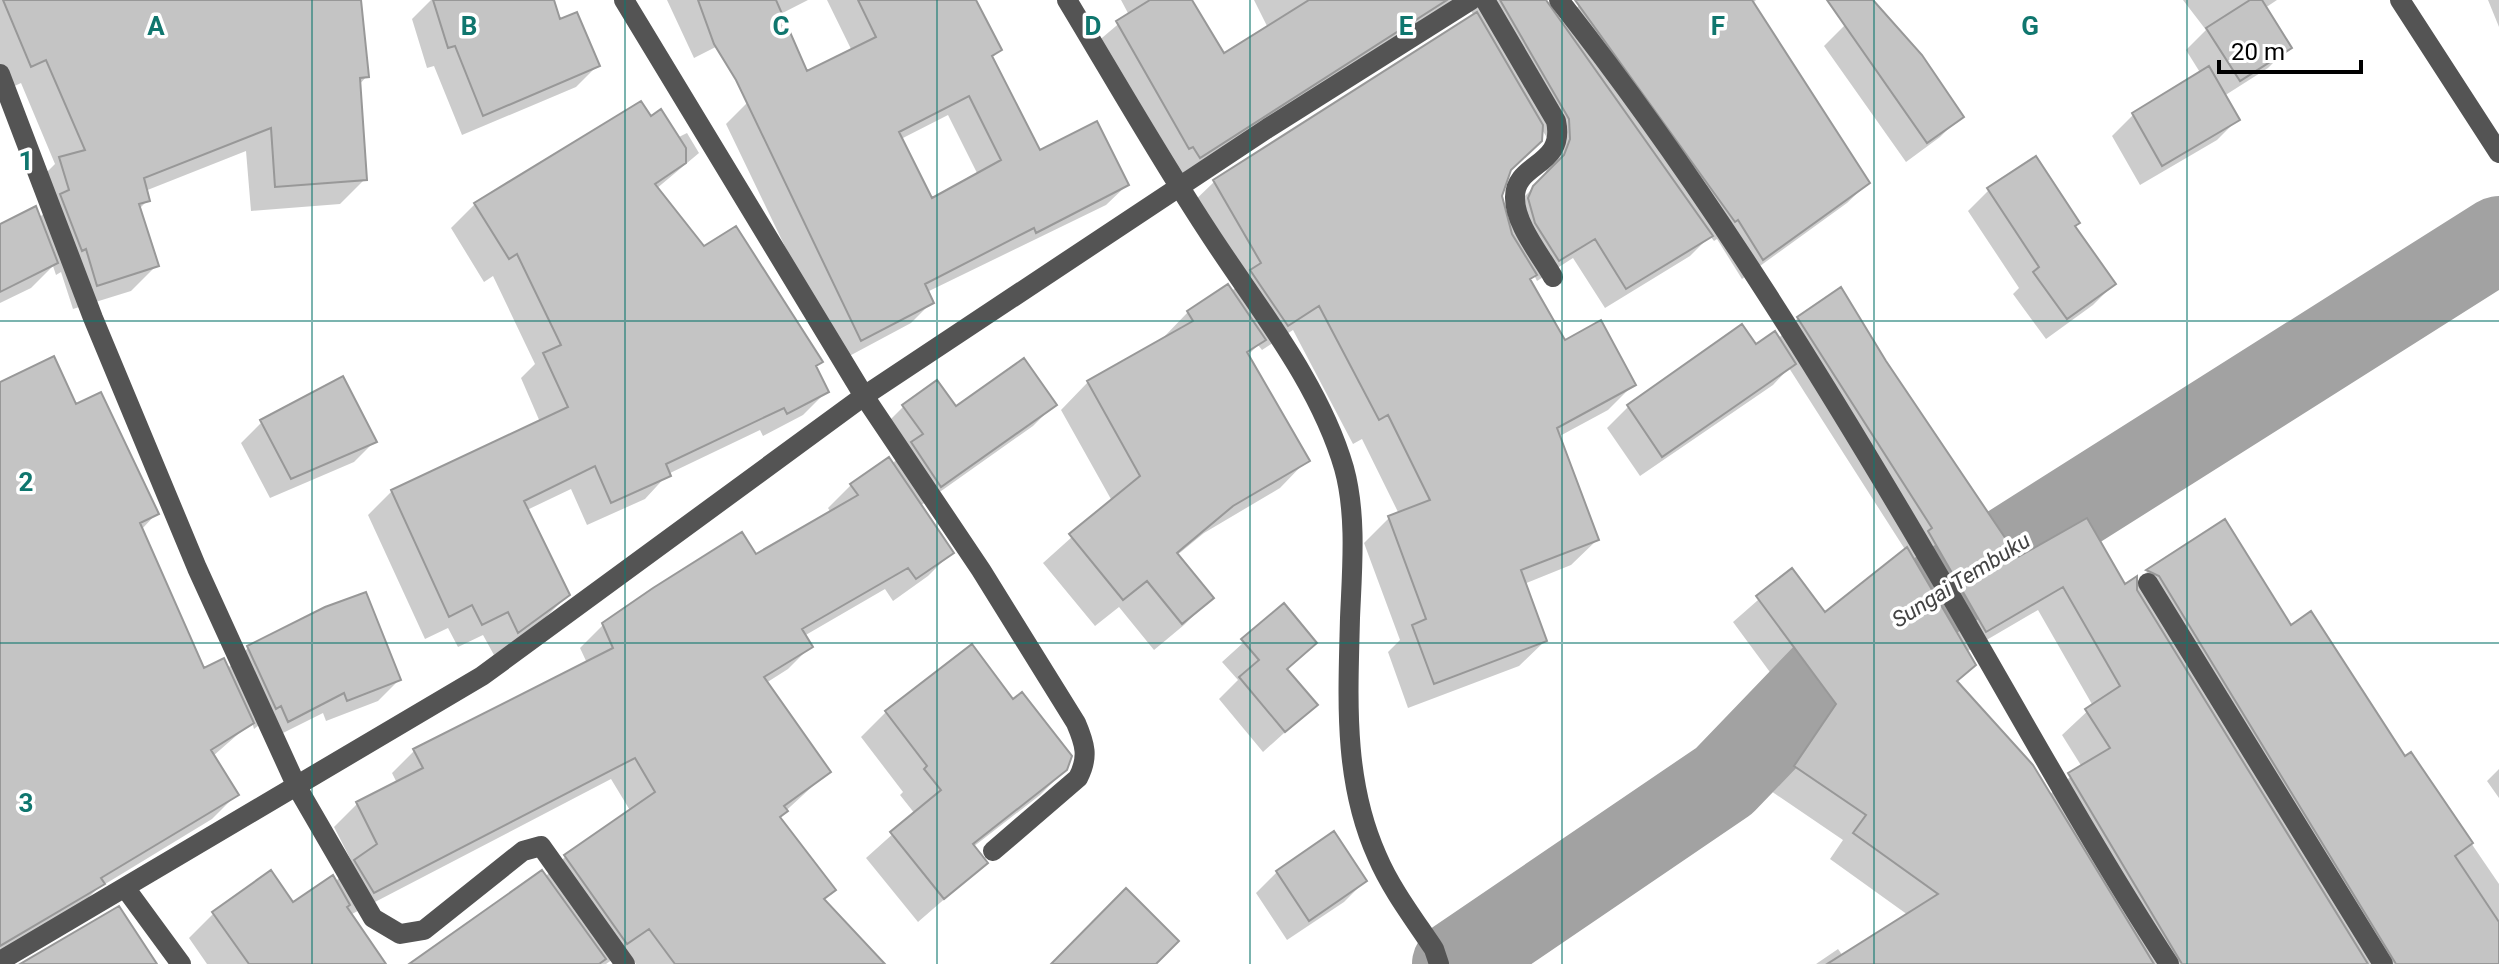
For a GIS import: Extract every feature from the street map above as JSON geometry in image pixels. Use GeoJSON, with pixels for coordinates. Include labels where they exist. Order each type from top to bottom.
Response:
{"type":"FeatureCollection","features":[{"type":"Feature","properties":{"kind":"street"},"geometry":{"type":"LineString","coordinates":[[624,0],[864,396],[981,570],[1076,723],[1085,746],[1085,764],[1078,778],[993,851]]}},
{"type":"Feature","properties":{"kind":"street"},"geometry":{"type":"LineString","coordinates":[[1067,0],[1180,188],[1311,390],[1333,431],[1345,473],[1350,516],[1352,564],[1347,714],[1352,777],[1362,819],[1378,859],[1436,956]]}},
{"type":"Feature","properties":{"kind":"street"},"geometry":{"type":"LineString","coordinates":[[0,961],[482,676],[864,396],[1268,128],[1471,0]]}},
{"type":"Feature","properties":{"kind":"street"},"geometry":{"type":"LineString","coordinates":[[1485,0],[1556,121],[1559,133],[1555,150],[1517,185],[1514,197],[1518,215],[1553,277]]}},
{"type":"Feature","properties":{"kind":"street"},"geometry":{"type":"LineString","coordinates":[[1559,0],[1615,72],[1733,240],[1954,601],[2043,761],[2169,964]]}},
{"type":"Feature","properties":{"kind":"street"},"geometry":{"type":"LineString","coordinates":[[2400,0],[2499,153]]}},
{"type":"Feature","properties":{"kind":"street"},"geometry":{"type":"LineString","coordinates":[[0,74],[93,318],[197,568],[297,787],[373,918],[400,934],[424,930],[523,851],[541,846],[625,964]]}},
{"type":"Feature","properties":{"kind":"street"},"geometry":{"type":"LineString","coordinates":[[2148,583],[2357,915],[2383,964]]}},
{"type":"Feature","properties":{"kind":"street"},"geometry":{"type":"LineString","coordinates":[[126,889],[181,964]]}},
{"type":"Feature","properties":{"kind":"building"},"geometry":{"type":"Polygon","coordinates":[[[3,0],[361,0],[369,77],[360,78],[367,180],[275,187],[271,128],[144,178],[150,201],[139,204],[159,266],[97,286],[86,249],[82,251],[60,194],[69,190],[59,157],[85,150],[46,60],[31,67],[3,0]]]}},
{"type":"Feature","properties":{"kind":"building"},"geometry":{"type":"Polygon","coordinates":[[[433,0],[554,0],[560,19],[577,12],[600,66],[483,116],[455,46],[448,48],[433,0]]]}},
{"type":"Feature","properties":{"kind":"building"},"geometry":{"type":"Polygon","coordinates":[[[698,0],[776,0],[807,71],[876,37],[858,0],[976,0],[1002,50],[992,56],[1040,150],[1097,121],[1129,185],[1036,233],[1034,228],[925,284],[934,303],[861,341],[736,80],[714,44],[698,0]],[[969,96],[899,132],[932,198],[1001,160],[969,96]]]}},
{"type":"Feature","properties":{"kind":"building"},"geometry":{"type":"Polygon","coordinates":[[[1150,0],[1192,0],[1224,53],[1309,0],[1447,0],[1200,158],[1193,147],[1189,149],[1116,21],[1150,0]]]}},
{"type":"Feature","properties":{"kind":"building"},"geometry":{"type":"Polygon","coordinates":[[[1500,0],[1546,0],[1713,236],[1626,289],[1595,239],[1559,261],[1535,223],[1528,198],[1533,186],[1564,155],[1570,139],[1569,119],[1500,0]]]}},
{"type":"Feature","properties":{"kind":"building"},"geometry":{"type":"Polygon","coordinates":[[[1575,0],[1752,0],[1870,183],[1763,260],[1738,220],[1735,222],[1575,0]]]}},
{"type":"Feature","properties":{"kind":"building"},"geometry":{"type":"Polygon","coordinates":[[[1827,0],[1873,0],[1922,55],[1964,117],[1927,143],[1827,0]]]}},
{"type":"Feature","properties":{"kind":"building"},"geometry":{"type":"Polygon","coordinates":[[[2250,0],[2262,0],[2292,48],[2240,81],[2206,28],[2250,0]]]}},
{"type":"Feature","properties":{"kind":"building"},"geometry":{"type":"Polygon","coordinates":[[[1477,12],[1543,125],[1542,141],[1511,170],[1502,196],[1512,234],[1537,275],[1530,279],[1565,340],[1601,320],[1636,385],[1557,428],[1599,540],[1521,570],[1547,641],[1434,684],[1412,625],[1426,619],[1388,516],[1430,500],[1388,415],[1379,420],[1319,306],[1288,326],[1250,270],[1261,263],[1213,180],[1477,12]]]}},
{"type":"Feature","properties":{"kind":"building"},"geometry":{"type":"Polygon","coordinates":[[[2209,66],[2240,120],[2162,166],[2132,113],[2209,66]]]}},
{"type":"Feature","properties":{"kind":"building"},"geometry":{"type":"Polygon","coordinates":[[[641,101],[651,116],[661,109],[686,148],[686,163],[655,184],[704,246],[736,226],[823,362],[816,366],[829,392],[787,414],[784,408],[666,464],[671,476],[611,503],[595,466],[524,501],[570,595],[518,633],[508,612],[482,625],[472,605],[449,617],[391,490],[568,407],[543,353],[561,345],[517,254],[509,259],[474,203],[641,101]]]}},
{"type":"Feature","properties":{"kind":"building"},"geometry":{"type":"Polygon","coordinates":[[[2036,156],[2080,223],[2075,226],[2116,284],[2067,319],[2033,272],[2039,267],[1987,188],[2036,156]]]}},
{"type":"Feature","properties":{"kind":"building"},"geometry":{"type":"Polygon","coordinates":[[[36,206],[58,263],[0,292],[0,224],[36,206]]]}},
{"type":"Feature","properties":{"kind":"building"},"geometry":{"type":"Polygon","coordinates":[[[1228,284],[1266,340],[1247,352],[1310,461],[1233,506],[1177,553],[1214,598],[1182,624],[1147,581],[1123,600],[1069,534],[1140,476],[1087,381],[1193,321],[1187,311],[1228,284]]]}},
{"type":"Feature","properties":{"kind":"building"},"geometry":{"type":"Polygon","coordinates":[[[1841,287],[1886,361],[2018,557],[2087,518],[2125,584],[2137,576],[2137,590],[2368,964],[2182,964],[2068,773],[2110,748],[2085,709],[2120,686],[2063,587],[1986,632],[1928,531],[1932,528],[1797,317],[1841,287]]]}},
{"type":"Feature","properties":{"kind":"building"},"geometry":{"type":"Polygon","coordinates":[[[1742,324],[1756,344],[1775,331],[1796,364],[1662,457],[1627,405],[1742,324]]]}},
{"type":"Feature","properties":{"kind":"building"},"geometry":{"type":"Polygon","coordinates":[[[54,356],[76,404],[101,392],[159,514],[140,523],[204,668],[224,658],[254,723],[211,750],[239,795],[101,878],[105,884],[0,946],[0,382],[54,356]]]}},
{"type":"Feature","properties":{"kind":"building"},"geometry":{"type":"Polygon","coordinates":[[[1024,358],[1057,405],[941,487],[911,442],[923,434],[902,405],[937,380],[956,406],[1024,358]]]}},
{"type":"Feature","properties":{"kind":"building"},"geometry":{"type":"Polygon","coordinates":[[[343,376],[377,442],[291,479],[260,420],[343,376]]]}},
{"type":"Feature","properties":{"kind":"building"},"geometry":{"type":"Polygon","coordinates":[[[889,457],[954,553],[916,579],[908,568],[802,629],[813,647],[764,677],[831,772],[784,806],[788,811],[780,817],[836,890],[824,899],[885,964],[675,964],[649,929],[627,944],[564,855],[655,792],[635,758],[374,893],[354,860],[377,844],[356,802],[423,768],[413,749],[613,648],[602,623],[742,532],[756,554],[858,495],[850,484],[889,457]]]}},
{"type":"Feature","properties":{"kind":"building"},"geometry":{"type":"Polygon","coordinates":[[[2225,519],[2291,625],[2311,611],[2405,756],[2411,752],[2473,843],[2455,856],[2499,922],[2499,964],[2396,964],[2159,576],[2146,570],[2225,519]]]}},
{"type":"Feature","properties":{"kind":"building"},"geometry":{"type":"Polygon","coordinates":[[[1907,547],[1976,665],[1957,681],[2033,765],[2154,964],[1827,964],[1938,894],[1853,833],[1866,815],[1794,766],[1836,704],[1756,596],[1792,568],[1825,612],[1907,547]]]}},
{"type":"Feature","properties":{"kind":"building"},"geometry":{"type":"Polygon","coordinates":[[[366,592],[401,680],[347,701],[344,693],[288,722],[281,706],[276,709],[247,646],[325,607],[366,592]]]}},
{"type":"Feature","properties":{"kind":"building"},"geometry":{"type":"Polygon","coordinates":[[[1284,603],[1317,643],[1287,669],[1318,705],[1285,732],[1239,677],[1259,660],[1241,639],[1284,603]]]}},
{"type":"Feature","properties":{"kind":"building"},"geometry":{"type":"Polygon","coordinates":[[[972,644],[1013,699],[1022,692],[1072,756],[1067,770],[973,844],[988,863],[944,899],[890,832],[941,790],[924,769],[927,766],[885,711],[972,644]]]}},
{"type":"Feature","properties":{"kind":"building"},"geometry":{"type":"Polygon","coordinates":[[[1334,831],[1367,881],[1309,921],[1276,871],[1334,831]]]}},
{"type":"Feature","properties":{"kind":"building"},"geometry":{"type":"Polygon","coordinates":[[[271,870],[293,902],[333,875],[350,905],[347,907],[386,964],[249,964],[212,912],[271,870]]]}},
{"type":"Feature","properties":{"kind":"building"},"geometry":{"type":"Polygon","coordinates":[[[542,870],[606,959],[599,964],[409,964],[542,870]]]}},
{"type":"Feature","properties":{"kind":"building"},"geometry":{"type":"Polygon","coordinates":[[[1126,888],[1179,941],[1156,964],[1051,964],[1126,888]]]}},
{"type":"Feature","properties":{"kind":"building"},"geometry":{"type":"Polygon","coordinates":[[[119,906],[157,964],[20,964],[119,906]]]}},
{"type":"Feature","properties":{"kind":"waterway","name":"Sungai Tembuku"},"geometry":{"type":"LineString","coordinates":[[1455,964],[1724,781],[1851,649],[2499,239]]}}]}
